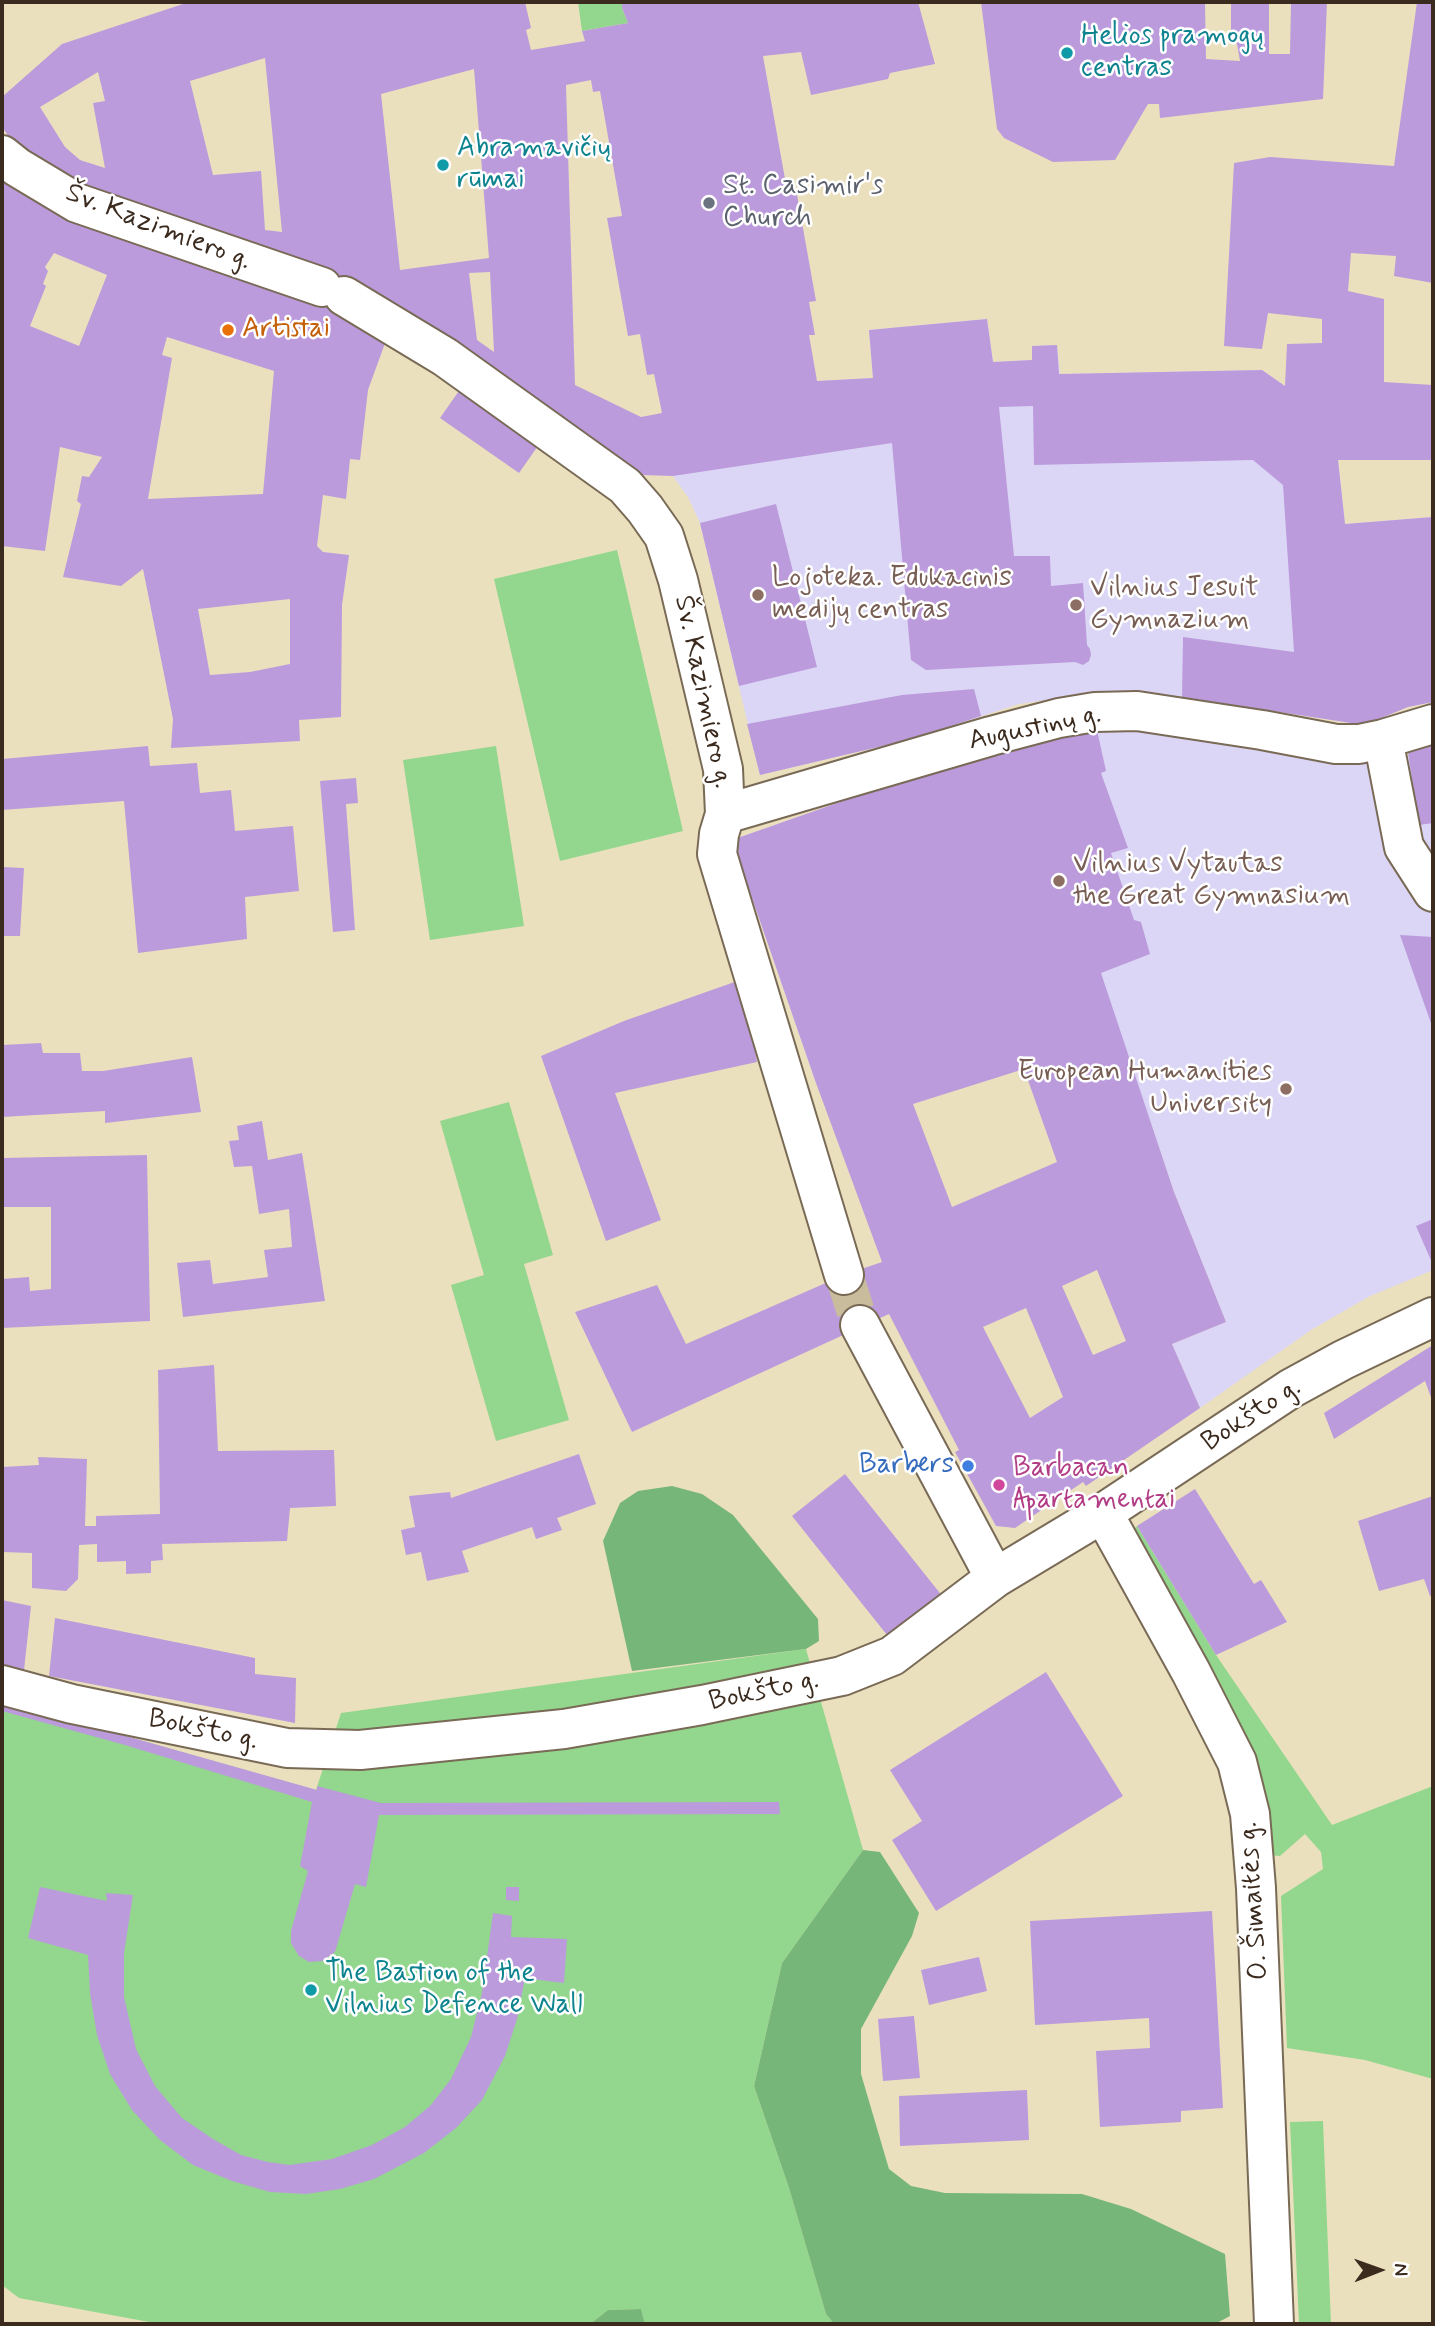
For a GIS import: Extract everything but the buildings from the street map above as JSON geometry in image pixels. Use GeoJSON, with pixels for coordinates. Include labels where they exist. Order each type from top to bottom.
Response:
{"type":"FeatureCollection","features":[{"type":"Feature","properties":{"kind":"street","name":"Šv. Kazimiero g."},"geometry":{"type":"LineString","coordinates":[[2,155],[77,203],[333,292],[445,357],[625,486],[645,509],[664,536],[678,580],[723,769],[726,814],[719,834],[717,854],[844,1275]]}},
{"type":"Feature","properties":{"kind":"street","name":"Augustinų g."},"geometry":{"type":"LineString","coordinates":[[726,814],[991,736],[1095,712],[1137,711],[1336,744],[1359,744],[1433,724]]}},
{"type":"Feature","properties":{"kind":"street"},"geometry":{"type":"LineString","coordinates":[[1383,739],[1404,847],[1433,892]]}},
{"type":"Feature","properties":{"kind":"street","name":"Bokšto g."},"geometry":{"type":"LineString","coordinates":[[2,1685],[72,1704],[287,1748],[359,1750],[564,1729],[702,1705],[842,1676],[892,1656],[995,1578],[1102,1513],[1290,1389],[1433,1317]]}},
{"type":"Feature","properties":{"kind":"street"},"geometry":{"type":"LineString","coordinates":[[860,1325],[995,1578]]}},
{"type":"Feature","properties":{"kind":"street","name":"O. Šimaitės g."},"geometry":{"type":"LineString","coordinates":[[1102,1513],[1191,1672],[1237,1762],[1250,1814],[1255,1869],[1274,2324]]}},
{"type":"Feature","properties":{"kind":"shaded area","name":"Vilnius Jesuit Gymnazium"},"geometry":{"type":"Polygon","coordinates":[[[987,319],[993,362],[1032,360],[1032,346],[1057,345],[1060,374],[1262,370],[1285,386],[1338,460],[1345,524],[1433,517],[1433,702],[1408,707],[1364,725],[1182,697],[1133,693],[1074,696],[1019,704],[912,739],[760,775],[700,523],[688,497],[673,476],[792,386],[817,381],[873,378],[869,330],[987,319]]]}},
{"type":"Feature","properties":{"kind":"shaded area"},"geometry":{"type":"Polygon","coordinates":[[[1095,721],[1370,759],[1408,756],[1433,742],[1433,1270],[1370,1296],[1311,1330],[1200,1408],[1172,1344],[1226,1322],[1174,1192],[1104,986],[816,1083],[732,840],[1005,744],[1095,721]]]}},
{"type":"Feature","properties":{"kind":"green space"},"geometry":{"type":"Polygon","coordinates":[[[578,2],[622,2],[628,23],[582,31],[578,2]]]}},
{"type":"Feature","properties":{"kind":"green space"},"geometry":{"type":"Polygon","coordinates":[[[617,550],[683,831],[560,861],[494,579],[617,550]]]}},
{"type":"Feature","properties":{"kind":"green space"},"geometry":{"type":"Polygon","coordinates":[[[496,746],[524,926],[430,940],[403,760],[496,746]]]}},
{"type":"Feature","properties":{"kind":"green space"},"geometry":{"type":"Polygon","coordinates":[[[509,1102],[553,1255],[524,1264],[569,1420],[496,1441],[451,1285],[484,1275],[440,1121],[509,1102]]]}},
{"type":"Feature","properties":{"kind":"green space"},"geometry":{"type":"Polygon","coordinates":[[[672,1486],[702,1494],[733,1515],[818,1619],[819,1641],[806,1649],[632,1671],[603,1541],[620,1503],[638,1491],[672,1486]]]}},
{"type":"Feature","properties":{"kind":"green space"},"geometry":{"type":"Polygon","coordinates":[[[1137,1526],[1216,1655],[1332,1825],[1433,1786],[1433,2079],[1365,2060],[1287,2048],[1281,1896],[1323,1869],[1321,1852],[1305,1834],[1280,1856],[1269,1855],[1130,1533],[1137,1526]]]}},
{"type":"Feature","properties":{"kind":"green space"},"geometry":{"type":"Polygon","coordinates":[[[806,1649],[863,1850],[782,1963],[754,2086],[789,2188],[826,2314],[834,2324],[645,2324],[641,2309],[608,2310],[590,2324],[160,2324],[19,2298],[2,2285],[2,1701],[316,1790],[341,1713],[806,1649]]]}},
{"type":"Feature","properties":{"kind":"green space"},"geometry":{"type":"Polygon","coordinates":[[[863,1850],[880,1852],[919,1913],[912,1936],[861,2029],[861,2074],[889,2169],[911,2186],[945,2193],[1082,2194],[1131,2209],[1225,2254],[1230,2316],[1215,2324],[834,2324],[826,2314],[789,2188],[754,2086],[782,1963],[863,1850]]]}},
{"type":"Feature","properties":{"kind":"green space"},"geometry":{"type":"Polygon","coordinates":[[[1323,2121],[1331,2324],[1299,2324],[1290,2122],[1323,2121]]]}},
{"type":"Feature","properties":{"kind":"green space"},"geometry":{"type":"Polygon","coordinates":[[[641,2309],[645,2324],[590,2324],[608,2310],[641,2309]]]}},
{"type":"Feature","properties":{"kind":"tunnel"},"geometry":{"type":"LineString","coordinates":[[844,1275],[860,1325]]}},
{"type":"Feature","properties":{"kind":"place","name":"Helios pramogų centras"},"geometry":{"type":"Point","coordinates":[1067,53]}},
{"type":"Feature","properties":{"kind":"place","name":"Abramavičių rūmai"},"geometry":{"type":"Point","coordinates":[443,165]}},
{"type":"Feature","properties":{"kind":"place","name":"St. Casimir's Church"},"geometry":{"type":"Point","coordinates":[709,203]}},
{"type":"Feature","properties":{"kind":"place","name":"Artistai"},"geometry":{"type":"Point","coordinates":[228,330]}},
{"type":"Feature","properties":{"kind":"place","name":"Lojoteka. Edukacinis medijų centras"},"geometry":{"type":"Point","coordinates":[758,595]}},
{"type":"Feature","properties":{"kind":"place","name":"Vilnius Jesuit Gymnazium"},"geometry":{"type":"Point","coordinates":[1076,605]}},
{"type":"Feature","properties":{"kind":"place","name":"Vilnius Vytautas the Great Gymnasium"},"geometry":{"type":"Point","coordinates":[1059,881]}},
{"type":"Feature","properties":{"kind":"place","name":"European Humanities University"},"geometry":{"type":"Point","coordinates":[1286,1089]}},
{"type":"Feature","properties":{"kind":"place","name":"Barbers"},"geometry":{"type":"Point","coordinates":[968,1466]}},
{"type":"Feature","properties":{"kind":"place","name":"Barbacan Apartamentai"},"geometry":{"type":"Point","coordinates":[999,1485]}},
{"type":"Feature","properties":{"kind":"place","name":"The Bastion of the Vilnius Defence Wall"},"geometry":{"type":"Point","coordinates":[311,1990]}}]}
